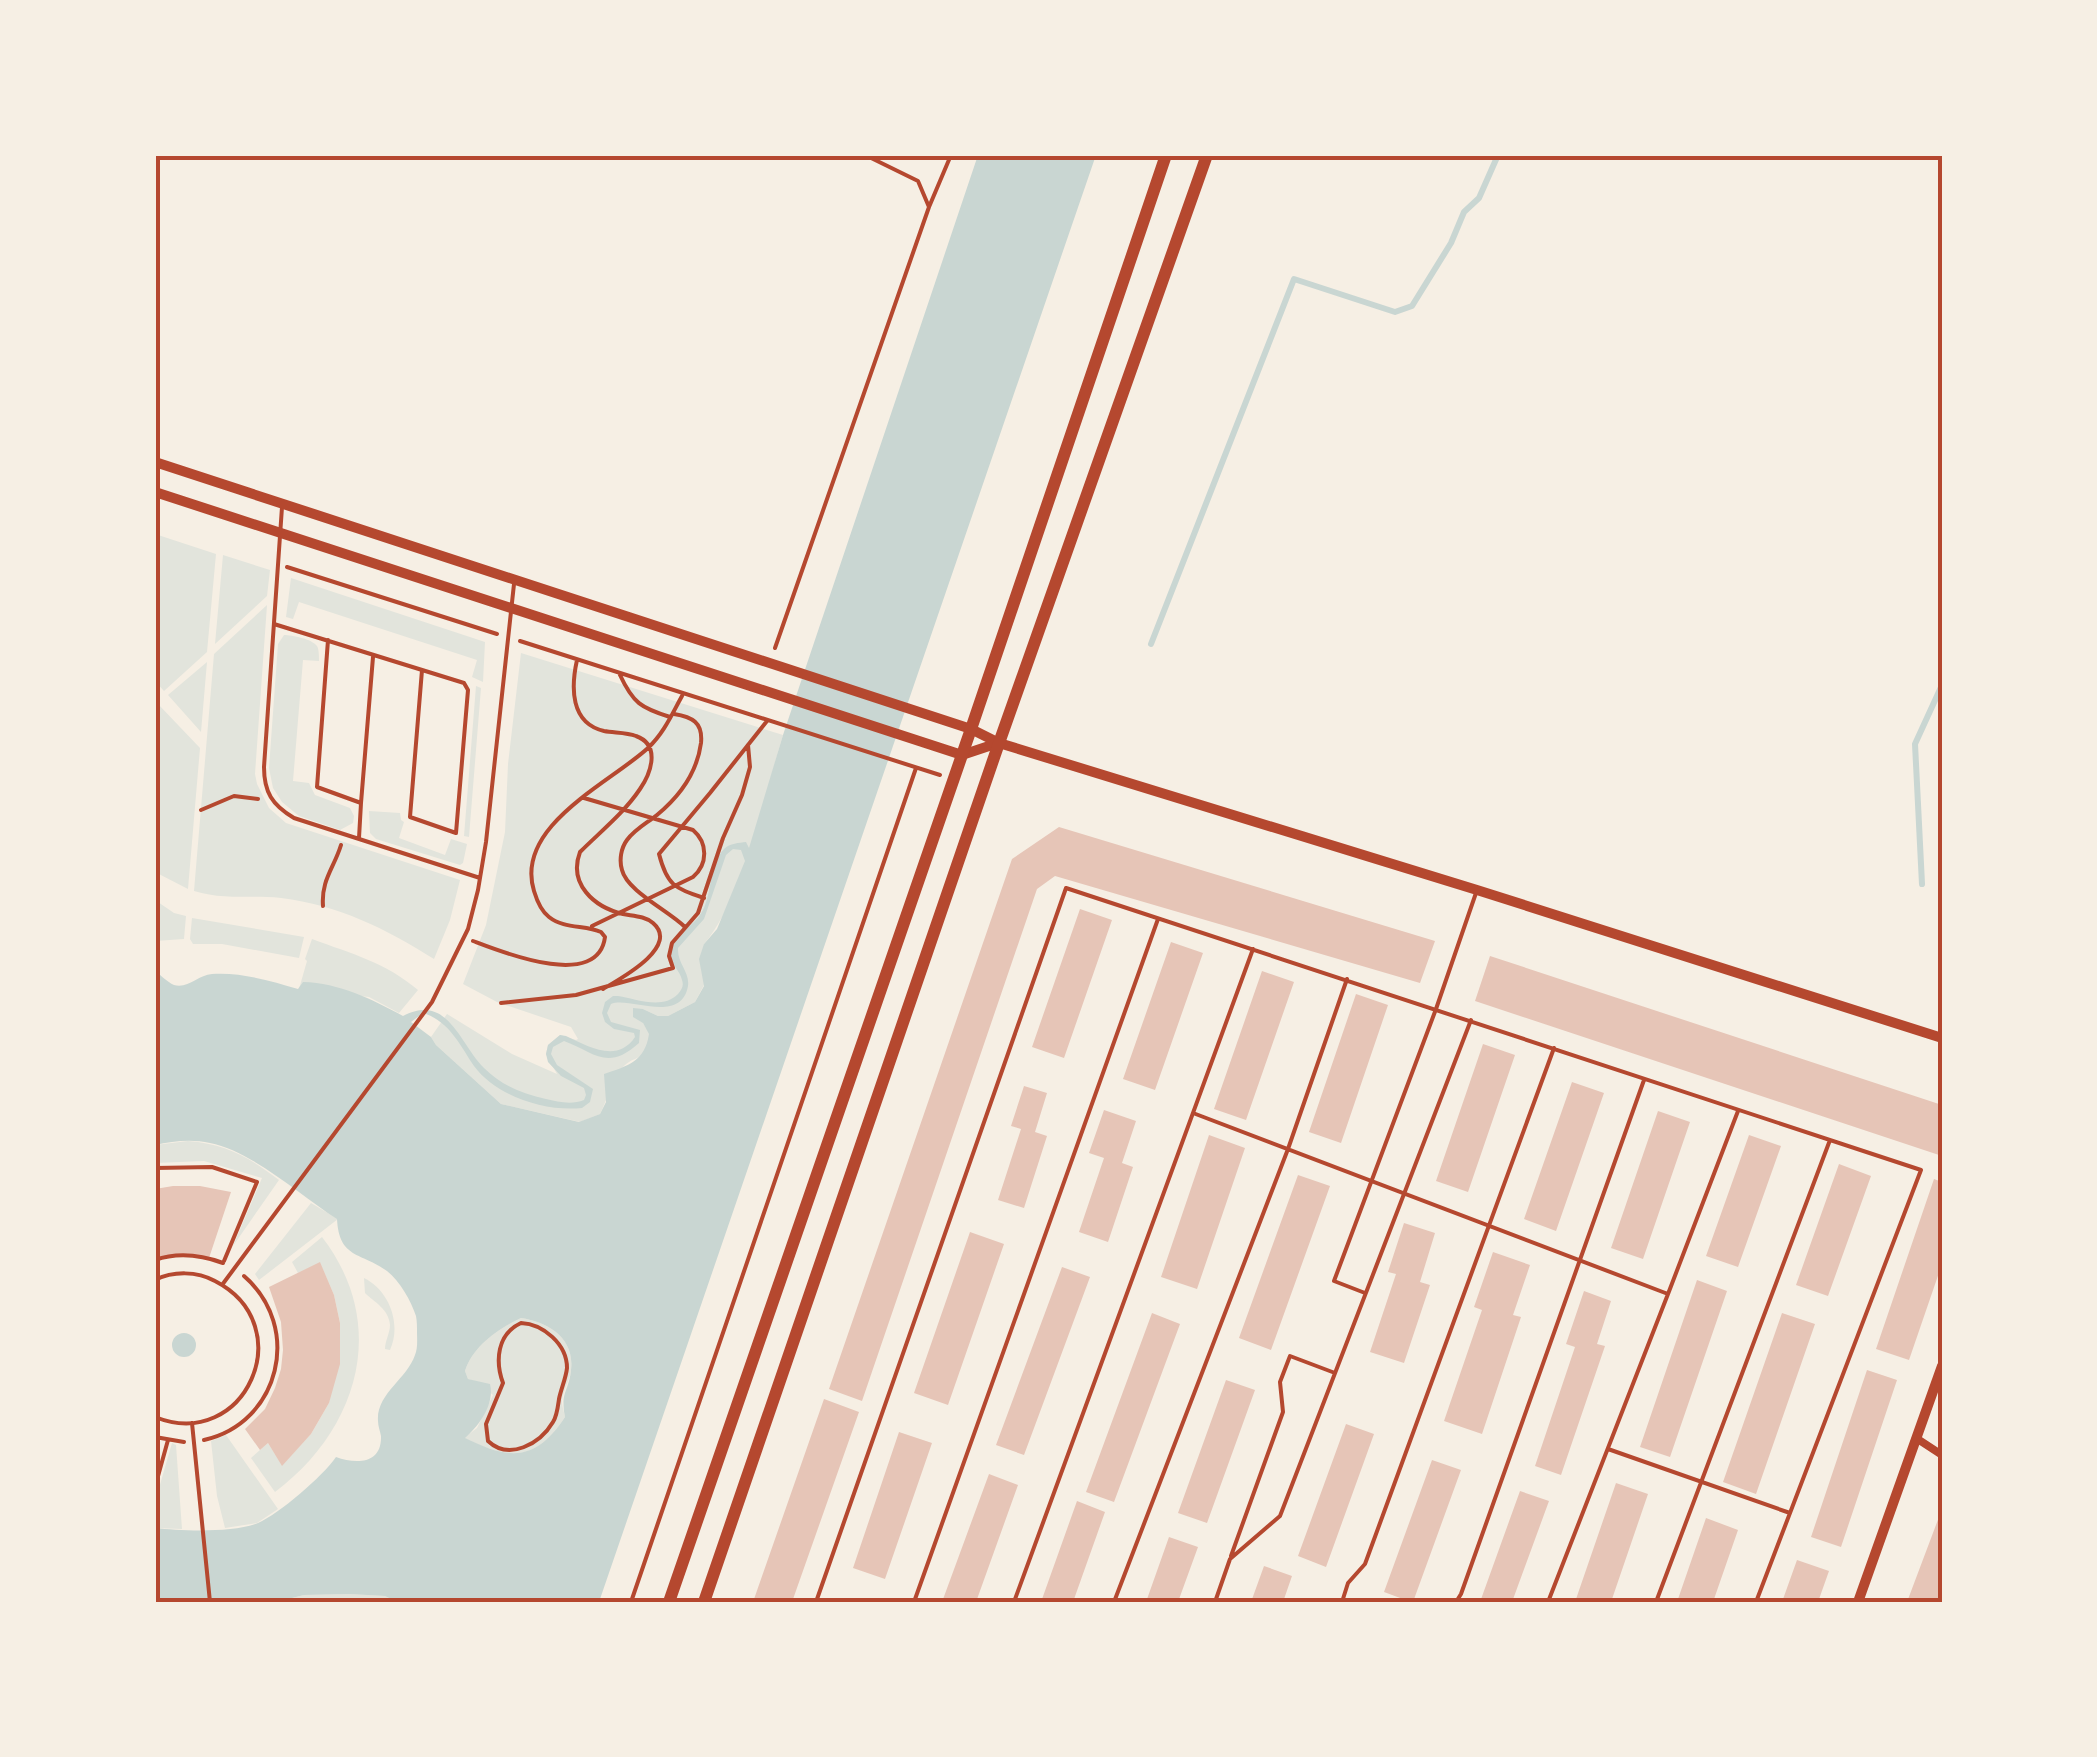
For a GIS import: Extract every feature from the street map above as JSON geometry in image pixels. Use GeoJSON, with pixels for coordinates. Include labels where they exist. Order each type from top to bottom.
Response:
{"type":"FeatureCollection","features":[{"type":"Feature","properties":{"kind":"main road"},"geometry":{"type":"LineString","coordinates":[[669,1602],[1166,155]]}},
{"type":"Feature","properties":{"kind":"main road"},"geometry":{"type":"LineString","coordinates":[[704,1602],[999,743],[1207,155]]}},
{"type":"Feature","properties":{"kind":"street"},"geometry":{"type":"LineString","coordinates":[[155,462],[914,710],[999,743],[1942,1038]]}},
{"type":"Feature","properties":{"kind":"street"},"geometry":{"type":"LineString","coordinates":[[155,492],[962,754],[999,743]]}},
{"type":"Feature","properties":{"kind":"street"},"geometry":{"type":"LineString","coordinates":[[1858,1602],[1942,1366]]}},
{"type":"Feature","properties":{"kind":"street"},"geometry":{"type":"LineString","coordinates":[[1916,1438],[1942,1455]]}},
{"type":"Feature","properties":{"kind":"lane"},"geometry":{"type":"LineString","coordinates":[[282,503],[264,766],[268,796],[294,818],[480,878]]}},
{"type":"Feature","properties":{"kind":"lane"},"geometry":{"type":"LineString","coordinates":[[222,1285],[432,1002],[464,938],[486,842],[514,579]]}},
{"type":"Feature","properties":{"kind":"lane"},"geometry":{"type":"LineString","coordinates":[[274,624],[464,683],[468,690],[456,833],[410,818],[422,670]]}},
{"type":"Feature","properties":{"kind":"lane"},"geometry":{"type":"LineString","coordinates":[[328,640],[317,787],[361,803]]}},
{"type":"Feature","properties":{"kind":"lane"},"geometry":{"type":"LineString","coordinates":[[359,839],[374,655]]}},
{"type":"Feature","properties":{"kind":"lane"},"geometry":{"type":"LineString","coordinates":[[816,1602],[1066,888],[1921,1170],[1756,1602]]}},
{"type":"Feature","properties":{"kind":"lane"},"geometry":{"type":"LineString","coordinates":[[1366,1294],[1334,1281],[1477,890]]}},
{"type":"Feature","properties":{"kind":"lane"},"geometry":{"type":"LineString","coordinates":[[914,1602],[1159,918]]}},
{"type":"Feature","properties":{"kind":"lane"},"geometry":{"type":"LineString","coordinates":[[1014,1602],[1253,948]]}},
{"type":"Feature","properties":{"kind":"lane"},"geometry":{"type":"LineString","coordinates":[[1114,1602],[1288,1149],[1347,979]]}},
{"type":"Feature","properties":{"kind":"lane"},"geometry":{"type":"LineString","coordinates":[[1230,1559],[1280,1516],[1471,1020]]}},
{"type":"Feature","properties":{"kind":"lane"},"geometry":{"type":"LineString","coordinates":[[1342,1602],[1348,1583],[1365,1564],[1554,1048]]}},
{"type":"Feature","properties":{"kind":"lane"},"geometry":{"type":"LineString","coordinates":[[1456,1602],[1644,1078]]}},
{"type":"Feature","properties":{"kind":"lane"},"geometry":{"type":"LineString","coordinates":[[1548,1602],[1738,1109]]}},
{"type":"Feature","properties":{"kind":"lane"},"geometry":{"type":"LineString","coordinates":[[1192,1113],[1668,1294]]}},
{"type":"Feature","properties":{"kind":"lane"},"geometry":{"type":"LineString","coordinates":[[1656,1602],[1830,1140]]}},
{"type":"Feature","properties":{"kind":"lane"},"geometry":{"type":"LineString","coordinates":[[155,1280],[185,1273],[209,1277],[231,1290],[248,1308],[258,1332],[259,1357],[252,1382],[237,1402],[217,1416],[192,1424],[155,1417]]}},
{"type":"Feature","properties":{"kind":"lane"},"geometry":{"type":"LineString","coordinates":[[1215,1602],[1283,1412],[1280,1382],[1290,1356],[1336,1373]]}},
{"type":"Feature","properties":{"kind":"lane"},"geometry":{"type":"LineString","coordinates":[[192,1424],[210,1602]]}},
{"type":"Feature","properties":{"kind":"lane"},"geometry":{"type":"LineString","coordinates":[[1608,1449],[1790,1513]]}},
{"type":"Feature","properties":{"kind":"path"},"geometry":{"type":"LineString","coordinates":[[865,155],[918,181],[929,208]]}},
{"type":"Feature","properties":{"kind":"path"},"geometry":{"type":"LineString","coordinates":[[770,663],[929,208],[952,155]]}},
{"type":"Feature","properties":{"kind":"path"},"geometry":{"type":"LineString","coordinates":[[278,564],[898,763]]}},
{"type":"Feature","properties":{"kind":"path"},"geometry":{"type":"LineString","coordinates":[[577,660],[573,690],[584,720],[600,730],[644,741],[653,764],[640,791],[580,852],[576,863],[576,874],[589,896],[619,913],[653,922],[659,931],[659,942],[644,962],[603,988]]}},
{"type":"Feature","properties":{"kind":"path"},"geometry":{"type":"LineString","coordinates":[[619,673],[629,694],[641,706],[690,717],[701,734],[689,782],[626,841],[621,864],[631,885],[685,926]]}},
{"type":"Feature","properties":{"kind":"path"},"geometry":{"type":"LineString","coordinates":[[464,938],[534,962],[587,962],[598,954],[604,946],[601,932],[560,923],[549,918],[538,904],[532,864],[556,821],[648,748],[683,694]]}},
{"type":"Feature","properties":{"kind":"path"},"geometry":{"type":"LineString","coordinates":[[704,898],[670,884],[659,854],[767,720]]}},
{"type":"Feature","properties":{"kind":"path"},"geometry":{"type":"LineString","coordinates":[[501,1003],[603,988],[672,968],[670,948],[675,937],[698,914],[748,776],[748,745]]}},
{"type":"Feature","properties":{"kind":"path"},"geometry":{"type":"LineString","coordinates":[[631,1602],[916,768]]}},
{"type":"Feature","properties":{"kind":"path"},"geometry":{"type":"LineString","coordinates":[[201,810],[234,796],[252,800],[268,796]]}},
{"type":"Feature","properties":{"kind":"path"},"geometry":{"type":"LineString","coordinates":[[582,798],[693,830],[701,840],[705,857],[693,877],[588,928]]}},
{"type":"Feature","properties":{"kind":"path"},"geometry":{"type":"LineString","coordinates":[[323,906],[323,884],[337,859],[344,834]]}},
{"type":"Feature","properties":{"kind":"path"},"geometry":{"type":"LineString","coordinates":[[155,1168],[212,1167],[257,1182],[223,1262]]}},
{"type":"Feature","properties":{"kind":"path"},"geometry":{"type":"LineString","coordinates":[[155,1260],[187,1254],[223,1262],[234,1269],[258,1290],[274,1318],[278,1349],[272,1381],[256,1409],[232,1430],[194,1442],[155,1437]]}},
{"type":"Feature","properties":{"kind":"path"},"geometry":{"type":"LineString","coordinates":[[528,1323],[550,1334],[564,1354],[566,1372],[554,1422],[528,1447],[502,1451],[488,1441],[486,1424],[502,1383],[498,1360],[508,1330],[528,1323]]}},
{"type":"Feature","properties":{"kind":"path"},"geometry":{"type":"LineString","coordinates":[[155,1487],[168,1440]]}},
{"type":"Feature","properties":{"kind":"shaded area"},"geometry":{"type":"Polygon","coordinates":[[[978,155],[1096,155],[599,1602],[397,1602],[385,1596],[349,1594],[304,1595],[276,1602],[155,1602],[155,1528],[222,1530],[258,1523],[300,1494],[336,1457],[359,1461],[372,1457],[380,1446],[378,1421],[382,1403],[411,1364],[417,1341],[416,1316],[404,1292],[387,1271],[347,1248],[337,1219],[259,1164],[226,1148],[196,1141],[155,1145],[155,971],[179,986],[207,975],[223,974],[298,989],[303,982],[316,983],[355,993],[403,1016],[431,1011],[451,1024],[484,1068],[505,1084],[555,1101],[584,1100],[584,1088],[561,1076],[548,1062],[548,1045],[560,1035],[602,1050],[620,1050],[635,1037],[634,1033],[614,1029],[605,1022],[605,1002],[613,996],[665,1001],[679,992],[683,982],[672,959],[672,945],[704,908],[715,864],[724,849],[746,842],[749,848],[783,735],[978,155]],[[733,849],[726,855],[704,919],[678,948],[688,981],[683,998],[665,1007],[611,1004],[607,1013],[611,1022],[640,1030],[639,1043],[618,1056],[601,1057],[564,1041],[553,1047],[551,1054],[557,1065],[593,1089],[590,1102],[582,1108],[537,1104],[508,1094],[483,1077],[442,1023],[426,1014],[411,1022],[501,1104],[579,1122],[600,1114],[606,1102],[604,1074],[634,1061],[647,1043],[649,1034],[643,1023],[633,1017],[633,1008],[668,1016],[695,1002],[704,986],[699,959],[704,944],[717,929],[745,861],[741,850],[733,849]],[[521,1318],[487,1339],[465,1371],[468,1379],[490,1384],[491,1392],[485,1414],[465,1438],[509,1453],[532,1449],[554,1432],[565,1417],[564,1397],[571,1370],[569,1349],[558,1334],[541,1323],[521,1318]]]}},
{"type":"Feature","properties":{"kind":"shaded area"},"geometry":{"type":"Polygon","coordinates":[[[155,534],[216,554],[207,652],[164,691],[155,681],[155,534]]]}},
{"type":"Feature","properties":{"kind":"shaded area"},"geometry":{"type":"Polygon","coordinates":[[[223,555],[270,570],[267,596],[215,644],[223,555]]]}},
{"type":"Feature","properties":{"kind":"shaded area"},"geometry":{"type":"Polygon","coordinates":[[[291,578],[485,642],[483,682],[472,677],[477,660],[299,602],[293,619],[286,617],[291,578]]]}},
{"type":"Feature","properties":{"kind":"shaded area"},"geometry":{"type":"Polygon","coordinates":[[[267,605],[257,784],[269,808],[286,823],[460,880],[450,920],[434,959],[380,928],[323,906],[281,898],[194,891],[214,654],[267,605]]]}},
{"type":"Feature","properties":{"kind":"shaded area"},"geometry":{"type":"Polygon","coordinates":[[[284,635],[311,641],[319,655],[319,661],[303,660],[293,781],[309,783],[315,795],[350,808],[353,823],[340,830],[299,816],[273,788],[269,768],[278,644],[284,635]]]}},
{"type":"Feature","properties":{"kind":"shaded area"},"geometry":{"type":"Polygon","coordinates":[[[521,653],[783,735],[741,874],[718,925],[704,944],[704,985],[695,1002],[668,1016],[643,1009],[643,1023],[650,1034],[645,1051],[621,1069],[600,1114],[580,1122],[501,1104],[431,1037],[447,1014],[512,1054],[557,1074],[546,1054],[548,1045],[560,1035],[578,1039],[571,1027],[497,1002],[463,984],[486,925],[505,832],[508,764],[521,653]]]}},
{"type":"Feature","properties":{"kind":"shaded area"},"geometry":{"type":"Polygon","coordinates":[[[207,662],[201,732],[168,695],[207,662]]]}},
{"type":"Feature","properties":{"kind":"shaded area"},"geometry":{"type":"Polygon","coordinates":[[[476,686],[481,688],[469,837],[464,836],[476,686]]]}},
{"type":"Feature","properties":{"kind":"shaded area"},"geometry":{"type":"Polygon","coordinates":[[[158,704],[200,748],[188,889],[155,872],[158,704]]]}},
{"type":"Feature","properties":{"kind":"shaded area"},"geometry":{"type":"Polygon","coordinates":[[[369,811],[400,813],[404,822],[399,838],[445,855],[451,839],[467,844],[463,863],[376,839],[370,833],[369,811]]]}},
{"type":"Feature","properties":{"kind":"shaded area"},"geometry":{"type":"Polygon","coordinates":[[[155,900],[186,916],[184,939],[155,941],[155,900]]]}},
{"type":"Feature","properties":{"kind":"shaded area"},"geometry":{"type":"Polygon","coordinates":[[[192,918],[304,937],[299,958],[222,944],[193,944],[192,918]]]}},
{"type":"Feature","properties":{"kind":"shaded area"},"geometry":{"type":"Polygon","coordinates":[[[312,939],[381,966],[418,990],[399,1013],[369,997],[299,989],[312,939]]]}},
{"type":"Feature","properties":{"kind":"shaded area"},"geometry":{"type":"Polygon","coordinates":[[[188,1141],[237,1153],[279,1180],[233,1246],[262,1178],[204,1161],[155,1163],[155,1145],[188,1141]]]}},
{"type":"Feature","properties":{"kind":"shaded area"},"geometry":{"type":"Polygon","coordinates":[[[311,1203],[338,1219],[259,1280],[255,1274],[311,1203]]]}},
{"type":"Feature","properties":{"kind":"shaded area"},"geometry":{"type":"Polygon","coordinates":[[[322,1237],[343,1271],[355,1305],[359,1340],[355,1374],[344,1407],[327,1438],[304,1467],[275,1492],[251,1458],[268,1443],[282,1465],[311,1434],[329,1403],[340,1323],[334,1295],[320,1263],[298,1273],[292,1262],[322,1237]]]}},
{"type":"Feature","properties":{"kind":"shaded area"},"geometry":{"type":"Polygon","coordinates":[[[364,1278],[380,1291],[391,1309],[395,1329],[390,1350],[385,1349],[389,1319],[365,1293],[364,1278]]]}},
{"type":"Feature","properties":{"kind":"shaded area"},"geometry":{"type":"Polygon","coordinates":[[[521,1318],[541,1323],[558,1334],[569,1349],[571,1370],[562,1401],[565,1417],[554,1432],[532,1450],[508,1453],[464,1438],[477,1428],[493,1395],[468,1379],[465,1371],[487,1339],[521,1318]]]}},
{"type":"Feature","properties":{"kind":"shaded area"},"geometry":{"type":"Polygon","coordinates":[[[184,1333],[196,1345],[184,1357],[172,1345],[184,1333]]]}},
{"type":"Feature","properties":{"kind":"shaded area"},"geometry":{"type":"Polygon","coordinates":[[[226,1435],[278,1509],[257,1523],[225,1528],[211,1441],[226,1435]]]}},
{"type":"Feature","properties":{"kind":"shaded area"},"geometry":{"type":"Polygon","coordinates":[[[172,1443],[176,1445],[182,1529],[155,1528],[155,1502],[172,1443]]]}},
{"type":"Feature","properties":{"kind":"shaded area"},"geometry":{"type":"Polygon","coordinates":[[[304,1595],[385,1596],[397,1602],[276,1602],[304,1595]]]}},
{"type":"Feature","properties":{"kind":"building"},"geometry":{"type":"Polygon","coordinates":[[[1059,827],[1435,941],[1420,983],[1055,876],[1037,889],[862,1401],[829,1389],[1012,859],[1059,827]]]}},
{"type":"Feature","properties":{"kind":"building"},"geometry":{"type":"Polygon","coordinates":[[[1080,909],[1112,920],[1064,1058],[1032,1047],[1080,909]]]}},
{"type":"Feature","properties":{"kind":"building"},"geometry":{"type":"Polygon","coordinates":[[[1171,942],[1203,953],[1155,1090],[1123,1079],[1171,942]]]}},
{"type":"Feature","properties":{"kind":"building"},"geometry":{"type":"Polygon","coordinates":[[[1490,956],[1942,1105],[1942,1156],[1475,1001],[1490,956]]]}},
{"type":"Feature","properties":{"kind":"building"},"geometry":{"type":"Polygon","coordinates":[[[1262,971],[1294,982],[1246,1120],[1214,1109],[1262,971]]]}},
{"type":"Feature","properties":{"kind":"building"},"geometry":{"type":"Polygon","coordinates":[[[1356,994],[1388,1005],[1341,1143],[1309,1132],[1356,994]]]}},
{"type":"Feature","properties":{"kind":"building"},"geometry":{"type":"Polygon","coordinates":[[[1483,1044],[1515,1055],[1468,1192],[1436,1181],[1483,1044]]]}},
{"type":"Feature","properties":{"kind":"building"},"geometry":{"type":"Polygon","coordinates":[[[1572,1082],[1604,1093],[1556,1231],[1524,1219],[1572,1082]]]}},
{"type":"Feature","properties":{"kind":"building"},"geometry":{"type":"Polygon","coordinates":[[[1024,1086],[1047,1093],[1035,1132],[1047,1136],[1024,1208],[998,1200],[1021,1129],[1011,1126],[1024,1086]]]}},
{"type":"Feature","properties":{"kind":"building"},"geometry":{"type":"Polygon","coordinates":[[[1104,1110],[1136,1121],[1122,1163],[1133,1167],[1108,1242],[1079,1232],[1104,1158],[1089,1153],[1104,1110]]]}},
{"type":"Feature","properties":{"kind":"building"},"geometry":{"type":"Polygon","coordinates":[[[1658,1111],[1690,1122],[1643,1259],[1611,1248],[1658,1111]]]}},
{"type":"Feature","properties":{"kind":"building"},"geometry":{"type":"Polygon","coordinates":[[[1209,1135],[1245,1148],[1197,1289],[1161,1277],[1209,1135]]]}},
{"type":"Feature","properties":{"kind":"building"},"geometry":{"type":"Polygon","coordinates":[[[1749,1135],[1781,1146],[1738,1267],[1706,1256],[1749,1135]]]}},
{"type":"Feature","properties":{"kind":"building"},"geometry":{"type":"Polygon","coordinates":[[[1839,1164],[1871,1176],[1828,1296],[1796,1285],[1839,1164]]]}},
{"type":"Feature","properties":{"kind":"building"},"geometry":{"type":"Polygon","coordinates":[[[1298,1175],[1330,1186],[1271,1350],[1239,1338],[1298,1175]]]}},
{"type":"Feature","properties":{"kind":"building"},"geometry":{"type":"Polygon","coordinates":[[[1934,1179],[1942,1182],[1942,1264],[1909,1360],[1876,1349],[1934,1179]]]}},
{"type":"Feature","properties":{"kind":"building"},"geometry":{"type":"Polygon","coordinates":[[[173,1186],[231,1192],[209,1258],[187,1254],[155,1260],[155,1189],[173,1186]]]}},
{"type":"Feature","properties":{"kind":"building"},"geometry":{"type":"Polygon","coordinates":[[[1404,1223],[1435,1233],[1420,1282],[1430,1285],[1404,1363],[1370,1352],[1396,1274],[1388,1272],[1404,1223]]]}},
{"type":"Feature","properties":{"kind":"building"},"geometry":{"type":"Polygon","coordinates":[[[970,1232],[1004,1244],[948,1405],[914,1393],[970,1232]]]}},
{"type":"Feature","properties":{"kind":"building"},"geometry":{"type":"Polygon","coordinates":[[[1493,1252],[1530,1265],[1513,1315],[1521,1317],[1482,1434],[1444,1421],[1482,1310],[1474,1307],[1493,1252]]]}},
{"type":"Feature","properties":{"kind":"building"},"geometry":{"type":"Polygon","coordinates":[[[320,1262],[334,1295],[340,1323],[340,1364],[329,1403],[311,1434],[282,1466],[268,1443],[260,1450],[245,1429],[265,1409],[281,1369],[281,1322],[269,1287],[320,1262]]]}},
{"type":"Feature","properties":{"kind":"building"},"geometry":{"type":"Polygon","coordinates":[[[1062,1267],[1090,1277],[1024,1455],[996,1445],[1062,1267]]]}},
{"type":"Feature","properties":{"kind":"building"},"geometry":{"type":"Polygon","coordinates":[[[1697,1280],[1727,1291],[1670,1457],[1640,1447],[1697,1280]]]}},
{"type":"Feature","properties":{"kind":"building"},"geometry":{"type":"Polygon","coordinates":[[[1584,1291],[1611,1301],[1597,1344],[1605,1346],[1561,1475],[1535,1466],[1575,1347],[1566,1344],[1584,1291]]]}},
{"type":"Feature","properties":{"kind":"building"},"geometry":{"type":"Polygon","coordinates":[[[1152,1313],[1180,1324],[1114,1502],[1086,1492],[1152,1313]]]}},
{"type":"Feature","properties":{"kind":"building"},"geometry":{"type":"Polygon","coordinates":[[[1782,1313],[1815,1324],[1756,1494],[1723,1482],[1782,1313]]]}},
{"type":"Feature","properties":{"kind":"building"},"geometry":{"type":"Polygon","coordinates":[[[1867,1370],[1897,1380],[1841,1547],[1811,1537],[1867,1370]]]}},
{"type":"Feature","properties":{"kind":"building"},"geometry":{"type":"Polygon","coordinates":[[[1226,1380],[1255,1390],[1207,1523],[1178,1513],[1226,1380]]]}},
{"type":"Feature","properties":{"kind":"building"},"geometry":{"type":"Polygon","coordinates":[[[824,1399],[859,1412],[792,1602],[753,1602],[824,1399]]]}},
{"type":"Feature","properties":{"kind":"building"},"geometry":{"type":"Polygon","coordinates":[[[1346,1424],[1374,1434],[1326,1567],[1298,1556],[1346,1424]]]}},
{"type":"Feature","properties":{"kind":"building"},"geometry":{"type":"Polygon","coordinates":[[[899,1432],[932,1443],[885,1579],[853,1568],[899,1432]]]}},
{"type":"Feature","properties":{"kind":"building"},"geometry":{"type":"Polygon","coordinates":[[[1432,1460],[1461,1470],[1411,1602],[1384,1592],[1432,1460]]]}},
{"type":"Feature","properties":{"kind":"building"},"geometry":{"type":"Polygon","coordinates":[[[989,1474],[1018,1485],[976,1602],[942,1602],[989,1474]]]}},
{"type":"Feature","properties":{"kind":"building"},"geometry":{"type":"Polygon","coordinates":[[[1616,1483],[1648,1494],[1611,1602],[1575,1602],[1616,1483]]]}},
{"type":"Feature","properties":{"kind":"building"},"geometry":{"type":"Polygon","coordinates":[[[1520,1491],[1549,1501],[1512,1602],[1480,1602],[1520,1491]]]}},
{"type":"Feature","properties":{"kind":"building"},"geometry":{"type":"Polygon","coordinates":[[[1077,1501],[1105,1512],[1073,1602],[1041,1602],[1077,1501]]]}},
{"type":"Feature","properties":{"kind":"building"},"geometry":{"type":"Polygon","coordinates":[[[1942,1509],[1942,1602],[1907,1602],[1942,1509]]]}},
{"type":"Feature","properties":{"kind":"building"},"geometry":{"type":"Polygon","coordinates":[[[1706,1518],[1738,1530],[1713,1602],[1677,1602],[1706,1518]]]}},
{"type":"Feature","properties":{"kind":"building"},"geometry":{"type":"Polygon","coordinates":[[[1169,1537],[1198,1547],[1178,1602],[1146,1602],[1169,1537]]]}},
{"type":"Feature","properties":{"kind":"building"},"geometry":{"type":"Polygon","coordinates":[[[1797,1560],[1829,1571],[1818,1602],[1782,1602],[1797,1560]]]}},
{"type":"Feature","properties":{"kind":"building"},"geometry":{"type":"Polygon","coordinates":[[[1264,1566],[1292,1576],[1283,1602],[1251,1602],[1264,1566]]]}},
{"type":"Feature","properties":{"kind":"waterway"},"geometry":{"type":"LineString","coordinates":[[1151,644],[1294,279],[1395,312],[1412,306],[1451,243],[1464,212],[1479,198],[1498,155]]}},
{"type":"Feature","properties":{"kind":"waterway"},"geometry":{"type":"LineString","coordinates":[[1922,884],[1915,744],[1942,685]]}}]}
